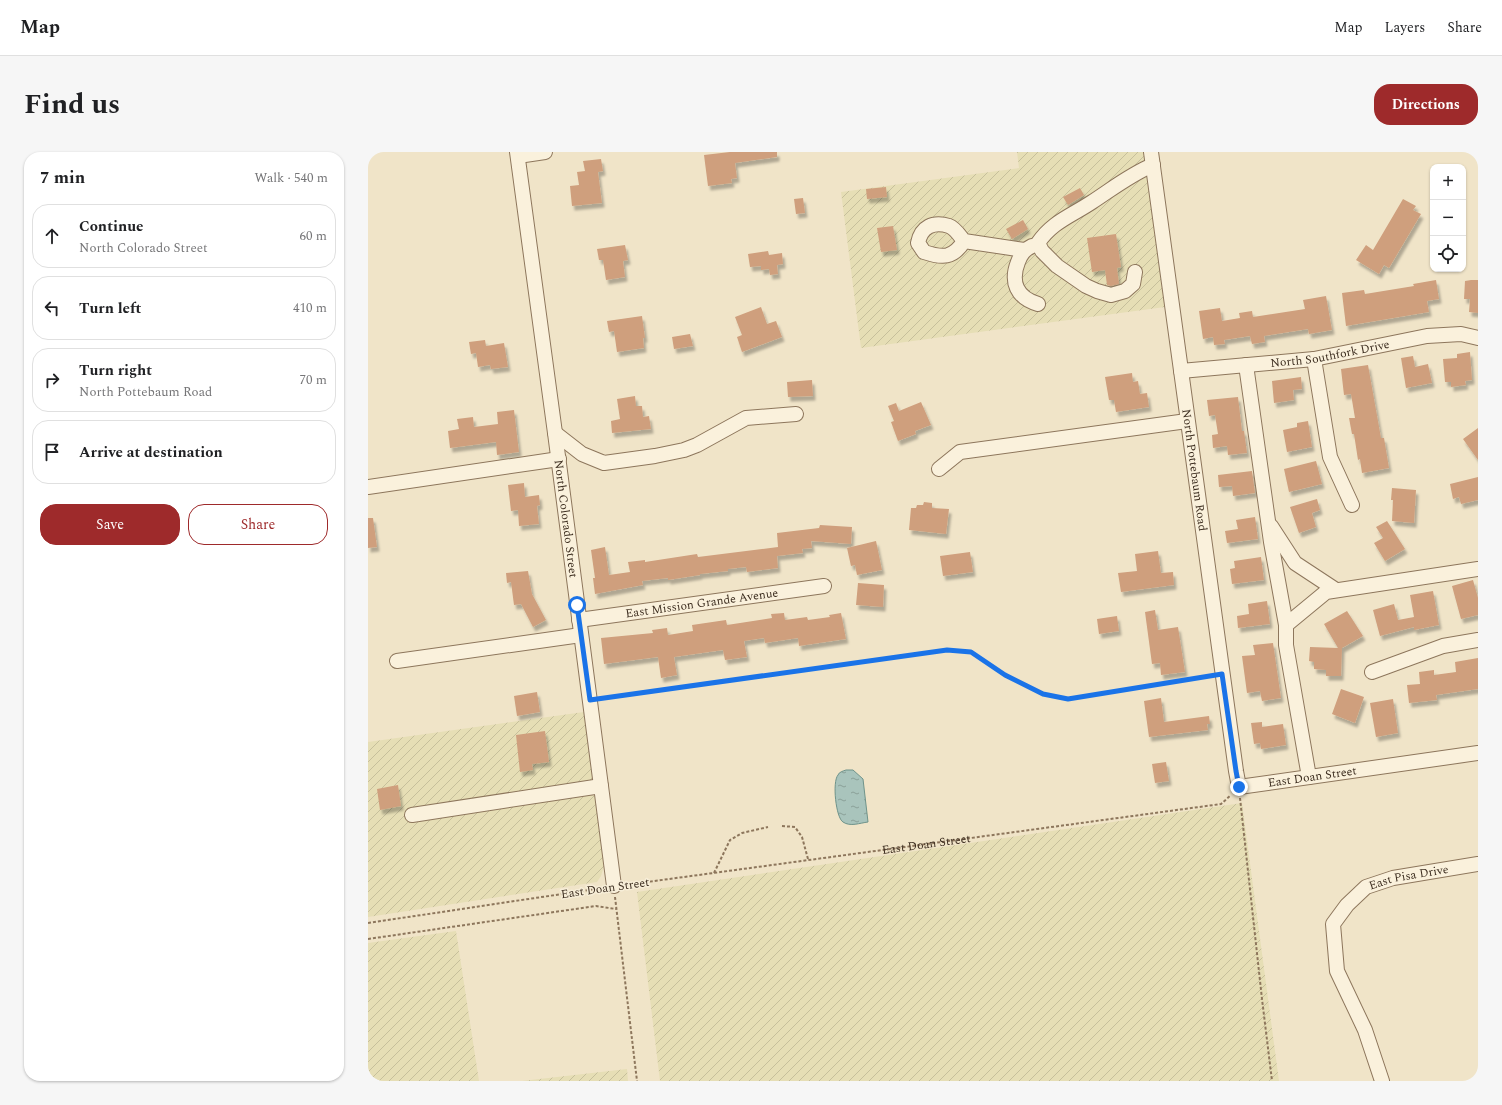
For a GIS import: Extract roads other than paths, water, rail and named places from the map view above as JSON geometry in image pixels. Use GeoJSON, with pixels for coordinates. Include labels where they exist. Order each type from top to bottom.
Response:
{"type":"FeatureCollection","features":[{"type":"Feature","properties":{"kind":"street"},"geometry":{"type":"LineString","coordinates":[[517,154],[545,152]]}},
{"type":"Feature","properties":{"kind":"street","name":"North Colorado Street"},"geometry":{"type":"LineString","coordinates":[[517,154],[559,459],[614,886]]}},
{"type":"Feature","properties":{"kind":"street"},"geometry":{"type":"LineString","coordinates":[[964,241],[1024,250],[1038,243],[1045,232],[1066,217],[1090,204],[1135,174],[1152,158]]}},
{"type":"Feature","properties":{"kind":"street","name":"North Pottebaum Road"},"geometry":{"type":"LineString","coordinates":[[1152,158],[1187,421],[1239,787]]}},
{"type":"Feature","properties":{"kind":"street"},"geometry":{"type":"LineString","coordinates":[[1038,243],[1042,251],[1057,266],[1086,286],[1097,291],[1111,295],[1125,291],[1133,284],[1135,272]]}},
{"type":"Feature","properties":{"kind":"street"},"geometry":{"type":"LineString","coordinates":[[1024,250],[1016,268],[1014,278],[1016,286],[1021,295],[1029,301],[1038,304]]}},
{"type":"Feature","properties":{"kind":"street","name":"North Southfork Drive"},"geometry":{"type":"LineString","coordinates":[[1181,371],[1314,359],[1427,336],[1461,334],[1478,338]]}},
{"type":"Feature","properties":{"kind":"street"},"geometry":{"type":"LineString","coordinates":[[1314,359],[1330,457],[1352,505]]}},
{"type":"Feature","properties":{"kind":"street"},"geometry":{"type":"LineString","coordinates":[[1246,365],[1268,520],[1286,625],[1286,646],[1309,777]]}},
{"type":"Feature","properties":{"kind":"street"},"geometry":{"type":"LineString","coordinates":[[555,433],[582,454],[604,463],[655,456],[684,450],[697,445],[746,418],[796,414]]}},
{"type":"Feature","properties":{"kind":"street"},"geometry":{"type":"LineString","coordinates":[[939,469],[960,452],[1187,421]]}},
{"type":"Feature","properties":{"kind":"street"},"geometry":{"type":"LineString","coordinates":[[368,487],[559,459]]}},
{"type":"Feature","properties":{"kind":"street"},"geometry":{"type":"LineString","coordinates":[[1268,520],[1295,563],[1336,590]]}},
{"type":"Feature","properties":{"kind":"street"},"geometry":{"type":"LineString","coordinates":[[1286,625],[1326,592],[1478,569]]}},
{"type":"Feature","properties":{"kind":"street","name":"East Mission Grande Avenue"},"geometry":{"type":"LineString","coordinates":[[579,620],[824,586]]}},
{"type":"Feature","properties":{"kind":"street"},"geometry":{"type":"LineString","coordinates":[[397,661],[581,634]]}},
{"type":"Feature","properties":{"kind":"street"},"geometry":{"type":"LineString","coordinates":[[1372,672],[1443,646],[1478,640]]}},
{"type":"Feature","properties":{"kind":"street","name":"East Doan Street"},"geometry":{"type":"LineString","coordinates":[[1239,787],[1478,754]]}},
{"type":"Feature","properties":{"kind":"street"},"geometry":{"type":"LineString","coordinates":[[412,815],[601,786]]}},
{"type":"Feature","properties":{"kind":"street","name":"East Pisa Drive"},"geometry":{"type":"LineString","coordinates":[[1382,1081],[1366,1030],[1337,971],[1333,924],[1347,905],[1366,887],[1393,878],[1478,864]]}},
{"type":"Feature","properties":{"kind":"water"},"geometry":{"type":"Polygon","coordinates":[[[853,770],[863,779],[868,822],[849,824],[843,822],[838,814],[835,792],[836,779],[841,772],[853,770]]]}}]}
